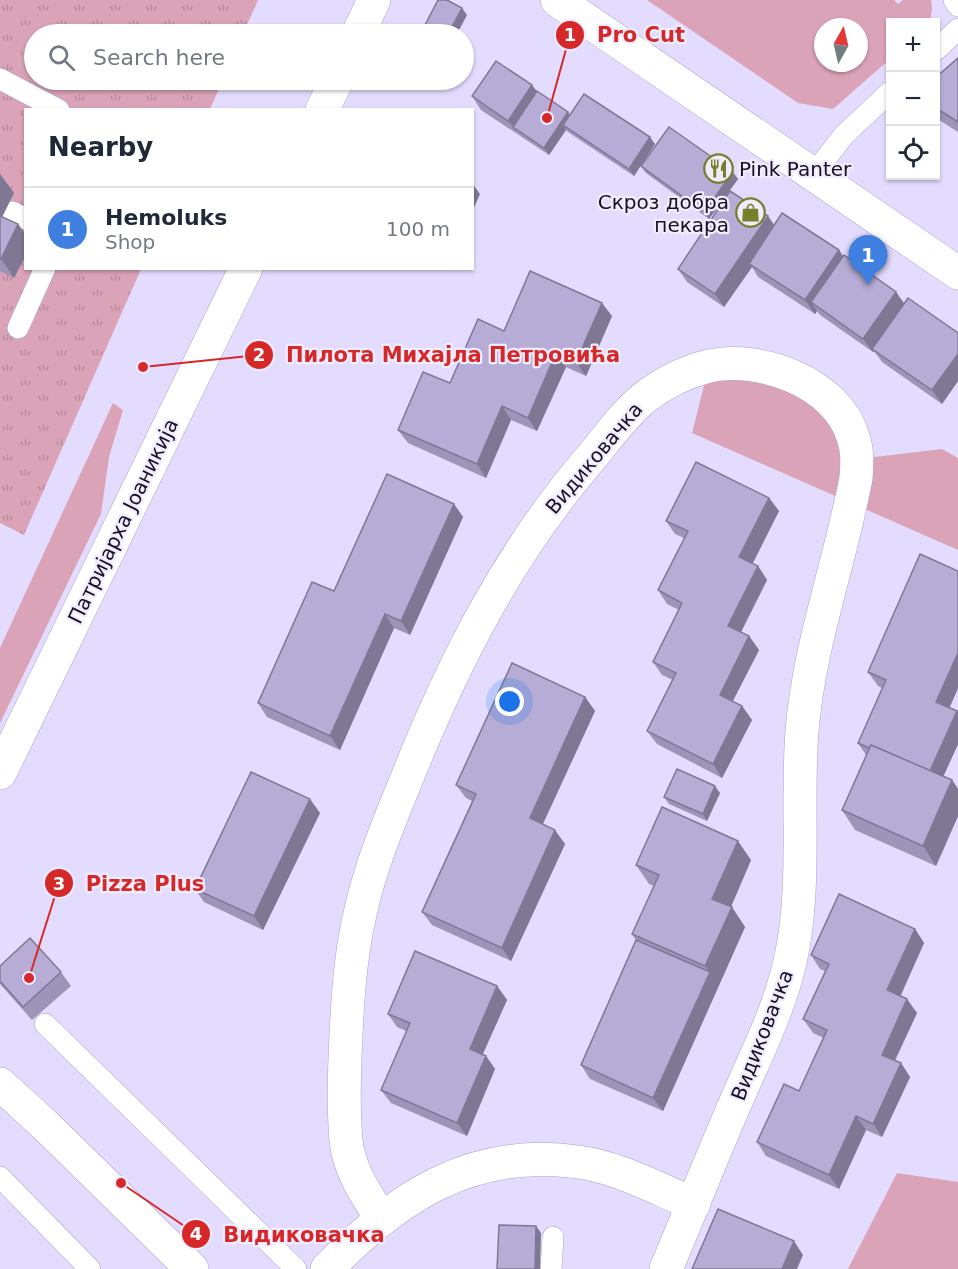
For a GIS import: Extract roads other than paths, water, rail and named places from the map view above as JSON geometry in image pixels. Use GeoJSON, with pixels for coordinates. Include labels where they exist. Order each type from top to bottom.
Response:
{"type":"FeatureCollection","features":[{"type":"Feature","properties":{"kind":"street"},"geometry":{"type":"LineString","coordinates":[[363,24],[374,0]]}},
{"type":"Feature","properties":{"kind":"street"},"geometry":{"type":"LineString","coordinates":[[556,0],[958,273]]}},
{"type":"Feature","properties":{"kind":"street"},"geometry":{"type":"LineString","coordinates":[[323,108],[331,90]]}},
{"type":"Feature","properties":{"kind":"street","name":"Патријарха Јоаникија"},"geometry":{"type":"LineString","coordinates":[[0,773],[245,270]]}},
{"type":"Feature","properties":{"kind":"street","name":"Видиковачка"},"geometry":{"type":"LineString","coordinates":[[381,1218],[352,1166],[347,1146],[344,1080],[346,1016],[360,914],[372,872],[417,751],[476,626],[512,563],[547,512],[614,431],[641,401],[677,376],[709,366],[753,364],[782,371],[825,396],[841,412],[853,434],[857,459],[850,506],[805,703],[802,732],[798,881],[790,961],[773,1017],[666,1269]]}},
{"type":"Feature","properties":{"kind":"street"},"geometry":{"type":"LineString","coordinates":[[0,1084],[192,1269]]}},
{"type":"Feature","properties":{"kind":"street"},"geometry":{"type":"LineString","coordinates":[[327,1269],[381,1218],[417,1194],[440,1181],[501,1162],[541,1159],[599,1166],[694,1204]]}},
{"type":"Feature","properties":{"kind":"lane"},"geometry":{"type":"LineString","coordinates":[[954,0],[958,6]]}},
{"type":"Feature","properties":{"kind":"lane"},"geometry":{"type":"LineString","coordinates":[[940,46],[958,29]]}},
{"type":"Feature","properties":{"kind":"lane"},"geometry":{"type":"LineString","coordinates":[[0,79],[55,108]]}},
{"type":"Feature","properties":{"kind":"lane"},"geometry":{"type":"LineString","coordinates":[[813,175],[844,135],[886,97]]}},
{"type":"Feature","properties":{"kind":"lane"},"geometry":{"type":"LineString","coordinates":[[18,327],[44,270]]}},
{"type":"Feature","properties":{"kind":"lane"},"geometry":{"type":"LineString","coordinates":[[45,1024],[296,1269]]}},
{"type":"Feature","properties":{"kind":"lane"},"geometry":{"type":"LineString","coordinates":[[0,1177],[90,1269]]}},
{"type":"Feature","properties":{"kind":"lane"},"geometry":{"type":"LineString","coordinates":[[551,1269],[553,1237]]}},
{"type":"Feature","properties":{"kind":"place","name":"Pro Cut"},"geometry":{"type":"Point","coordinates":[547,118]}},
{"type":"Feature","properties":{"kind":"place","name":"Pink Panter"},"geometry":{"type":"Point","coordinates":[718,169]}},
{"type":"Feature","properties":{"kind":"place","name":"Скроз добра пекара"},"geometry":{"type":"Point","coordinates":[750,213]}},
{"type":"Feature","properties":{"kind":"place","name":"Hemoluks"},"geometry":{"type":"Point","coordinates":[868,285]}},
{"type":"Feature","properties":{"kind":"place","name":"Пилота Михајла Петровића"},"geometry":{"type":"Point","coordinates":[143,367]}},
{"type":"Feature","properties":{"kind":"place","name":"Pizza Plus"},"geometry":{"type":"Point","coordinates":[29,978]}},
{"type":"Feature","properties":{"kind":"place","name":"Видиковачка"},"geometry":{"type":"Point","coordinates":[121,1183]}}]}
